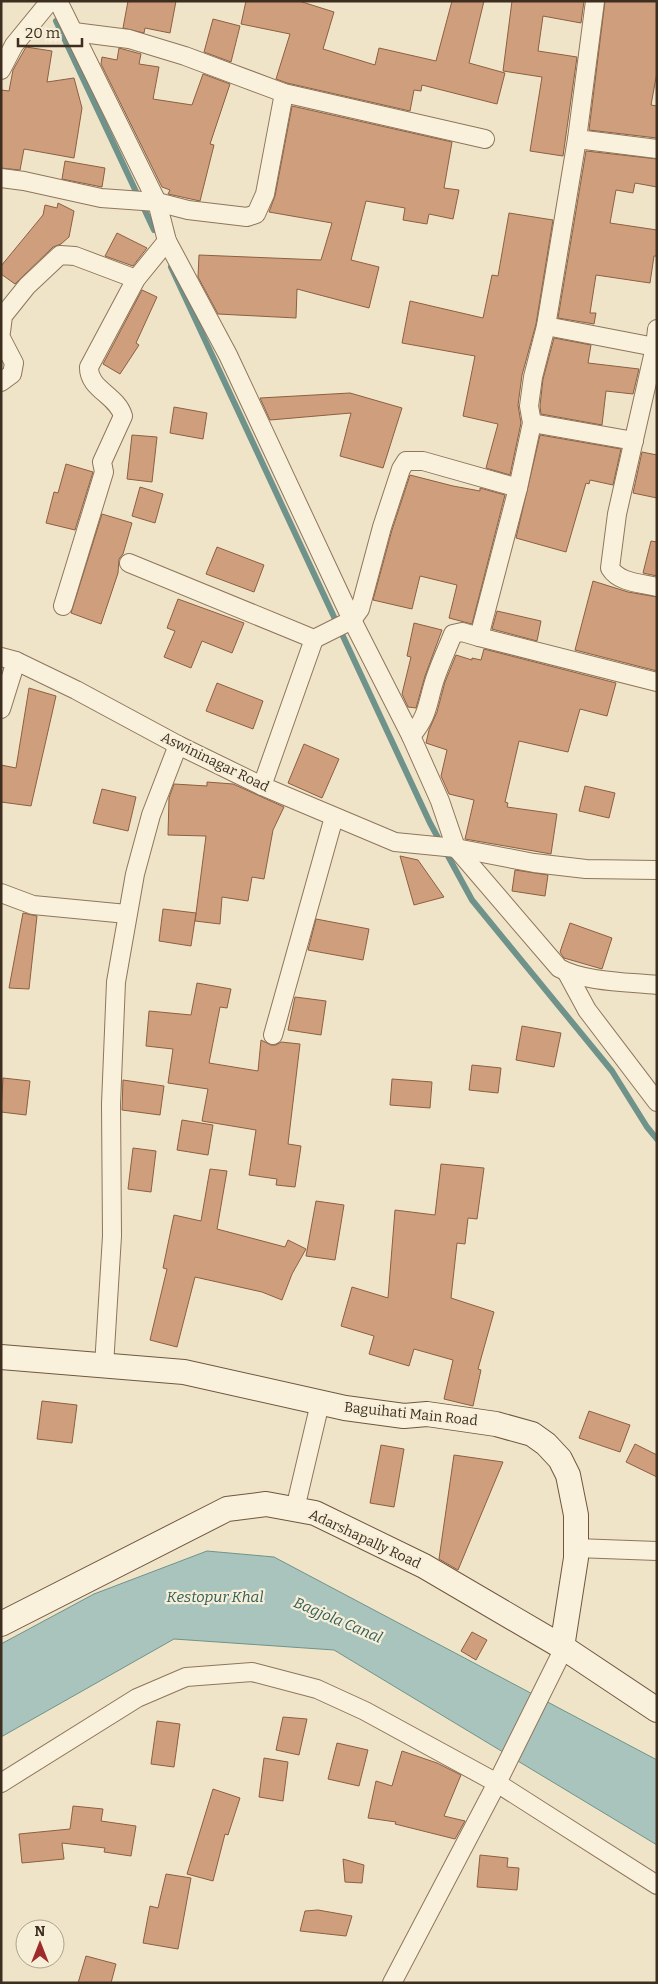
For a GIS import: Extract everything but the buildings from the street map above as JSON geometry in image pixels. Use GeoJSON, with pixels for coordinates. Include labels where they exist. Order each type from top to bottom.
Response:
{"type":"FeatureCollection","features":[{"type":"Feature","properties":{"kind":"street"},"geometry":{"type":"LineString","coordinates":[[2,68],[14,45],[50,1]]}},
{"type":"Feature","properties":{"kind":"street"},"geometry":{"type":"LineString","coordinates":[[58,1],[152,202],[167,241],[228,355],[350,622],[411,736],[440,800],[447,848],[559,968],[567,973],[598,979],[657,985]]}},
{"type":"Feature","properties":{"kind":"street"},"geometry":{"type":"LineString","coordinates":[[479,637],[518,488],[532,423],[529,406],[533,377],[546,326],[577,139],[595,1]]}},
{"type":"Feature","properties":{"kind":"street"},"geometry":{"type":"LineString","coordinates":[[74,32],[129,39],[185,56],[284,93],[485,139]]}},
{"type":"Feature","properties":{"kind":"street"},"geometry":{"type":"LineString","coordinates":[[1,178],[24,181],[101,198],[152,202],[188,210],[247,217],[256,214],[265,194],[284,93]]}},
{"type":"Feature","properties":{"kind":"street"},"geometry":{"type":"LineString","coordinates":[[577,139],[657,149]]}},
{"type":"Feature","properties":{"kind":"street"},"geometry":{"type":"LineString","coordinates":[[64,606],[104,472],[102,462],[123,416],[121,408],[91,379],[90,366],[136,278],[167,241]]}},
{"type":"Feature","properties":{"kind":"street"},"geometry":{"type":"LineString","coordinates":[[1,332],[2,316],[27,286],[60,256],[75,256],[136,278]]}},
{"type":"Feature","properties":{"kind":"street"},"geometry":{"type":"LineString","coordinates":[[546,326],[655,347]]}},
{"type":"Feature","properties":{"kind":"street"},"geometry":{"type":"LineString","coordinates":[[657,329],[655,347],[617,514],[610,568],[614,574],[623,580],[657,587]]}},
{"type":"Feature","properties":{"kind":"street"},"geometry":{"type":"LineString","coordinates":[[1,338],[14,363],[12,374],[1,382]]}},
{"type":"Feature","properties":{"kind":"street"},"geometry":{"type":"LineString","coordinates":[[532,423],[634,441]]}},
{"type":"Feature","properties":{"kind":"street"},"geometry":{"type":"LineString","coordinates":[[262,786],[314,640],[350,622],[360,609],[400,469],[406,461],[423,461],[518,488]]}},
{"type":"Feature","properties":{"kind":"street"},"geometry":{"type":"LineString","coordinates":[[129,563],[314,640]]}},
{"type":"Feature","properties":{"kind":"street"},"geometry":{"type":"LineString","coordinates":[[411,736],[423,723],[435,679],[453,634],[462,632],[657,682]]}},
{"type":"Feature","properties":{"kind":"street"},"geometry":{"type":"LineString","coordinates":[[1,709],[8,659]]}},
{"type":"Feature","properties":{"kind":"street","name":"Aswininagar Road"},"geometry":{"type":"LineString","coordinates":[[8,659],[76,690],[178,745],[262,786],[395,842],[586,869],[657,870]]}},
{"type":"Feature","properties":{"kind":"street"},"geometry":{"type":"LineString","coordinates":[[104,1366],[112,1236],[111,1104],[116,982],[135,874],[152,816],[178,745]]}},
{"type":"Feature","properties":{"kind":"street"},"geometry":{"type":"LineString","coordinates":[[273,1035],[334,817]]}},
{"type":"Feature","properties":{"kind":"street"},"geometry":{"type":"LineString","coordinates":[[1,893],[33,905],[127,914]]}},
{"type":"Feature","properties":{"kind":"street"},"geometry":{"type":"LineString","coordinates":[[567,973],[587,1010],[657,1102]]}},
{"type":"Feature","properties":{"kind":"street","name":"Baguihati Main Road"},"geometry":{"type":"LineString","coordinates":[[1,1357],[184,1372],[320,1403],[404,1416],[427,1414],[496,1424],[532,1434],[546,1444],[560,1459],[568,1475],[576,1515],[576,1558],[563,1640],[564,1648]]}},
{"type":"Feature","properties":{"kind":"street"},"geometry":{"type":"LineString","coordinates":[[295,1509],[320,1403]]}},
{"type":"Feature","properties":{"kind":"street","name":"Adarshapally Road"},"geometry":{"type":"LineString","coordinates":[[1,1624],[227,1509],[266,1504],[314,1513],[424,1566],[564,1648],[657,1710]]}},
{"type":"Feature","properties":{"kind":"street"},"geometry":{"type":"LineString","coordinates":[[576,1548],[657,1551]]}},
{"type":"Feature","properties":{"kind":"street"},"geometry":{"type":"LineString","coordinates":[[392,1983],[497,1783],[564,1648]]}},
{"type":"Feature","properties":{"kind":"street"},"geometry":{"type":"LineString","coordinates":[[1,1783],[137,1698],[186,1677],[252,1672],[317,1689],[365,1711],[497,1783],[657,1885]]}},
{"type":"Feature","properties":{"kind":"water","name":"Kestopur Khal"},"geometry":{"type":"Polygon","coordinates":[[[207,1551],[274,1557],[657,1760],[657,1845],[334,1650],[174,1639],[1,1737],[1,1644],[94,1594],[207,1551]]]}},
{"type":"Feature","properties":{"kind":"waterway"},"geometry":{"type":"LineString","coordinates":[[56,21],[154,230]]}},
{"type":"Feature","properties":{"kind":"waterway"},"geometry":{"type":"LineString","coordinates":[[171,267],[430,823],[472,900],[612,1071],[647,1127],[657,1139]]}},
{"type":"Feature","properties":{"kind":"water label","name":"Bagjola Canal"},"geometry":{"type":"Point","coordinates":[338,1620]}}]}
